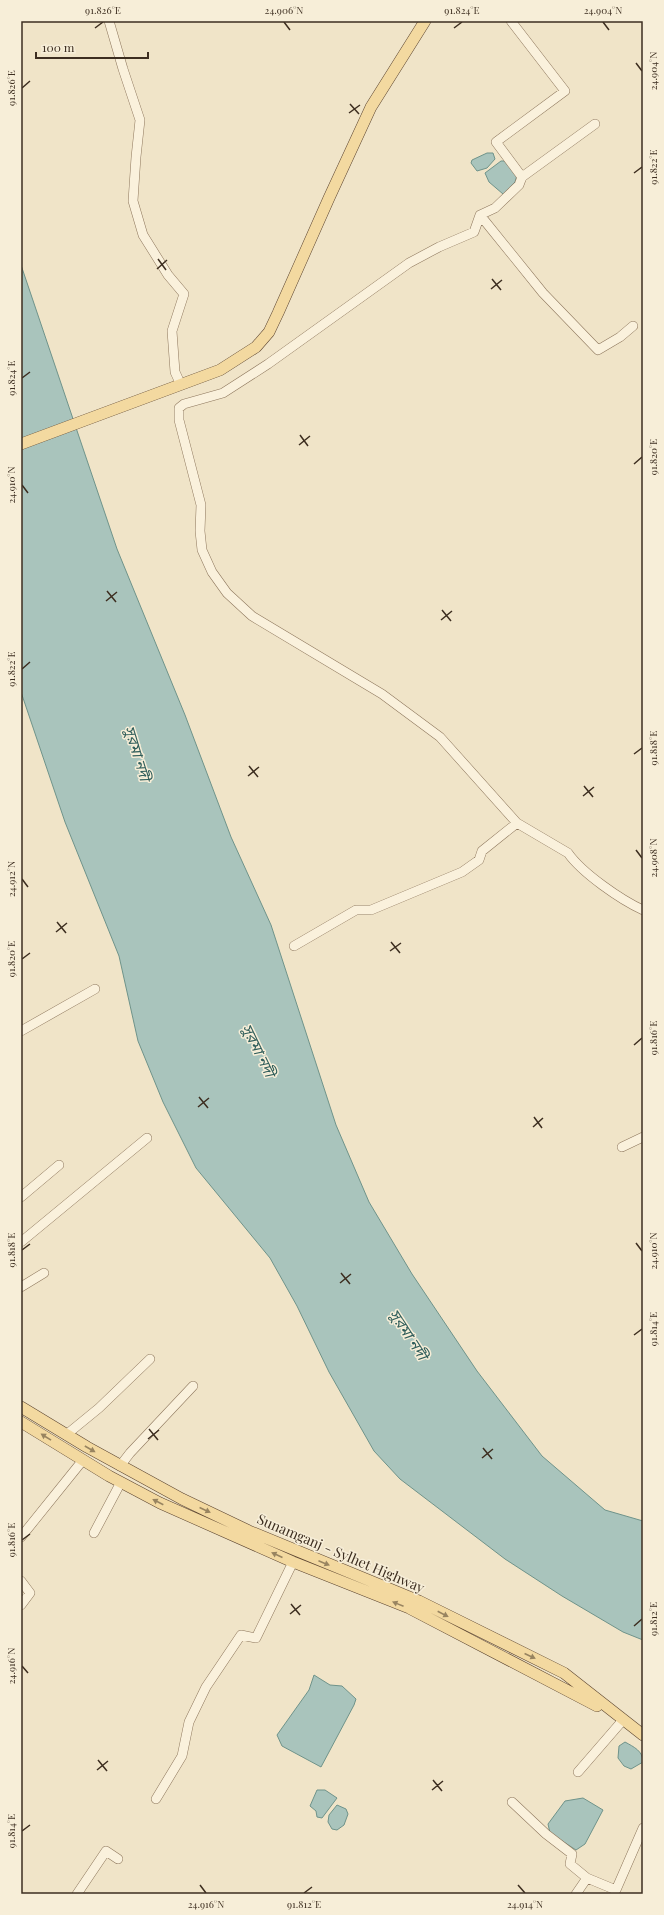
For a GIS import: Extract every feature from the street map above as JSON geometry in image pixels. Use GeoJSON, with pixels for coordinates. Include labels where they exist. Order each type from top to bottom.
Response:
{"type":"FeatureCollection","features":[{"type":"Feature","properties":{"kind":"main road"},"geometry":{"type":"LineString","coordinates":[[21,444],[220,370],[256,347],[269,332],[372,107],[425,21]]}},
{"type":"Feature","properties":{"kind":"main road","name":"Sunamganj - Sylhet Highway"},"geometry":{"type":"LineString","coordinates":[[21,1407],[120,1466],[182,1499],[242,1528],[419,1601],[564,1673],[643,1735]]}},
{"type":"Feature","properties":{"kind":"main road","name":"Sunamganj - Sylhet Highway"},"geometry":{"type":"LineString","coordinates":[[21,1422],[120,1482],[160,1503],[294,1562],[408,1608],[555,1682],[623,1720]]}},
{"type":"Feature","properties":{"kind":"street"},"geometry":{"type":"LineString","coordinates":[[109,21],[140,120],[133,201],[143,235],[168,275],[184,294],[172,331],[175,372],[181,385]]}},
{"type":"Feature","properties":{"kind":"street"},"geometry":{"type":"LineString","coordinates":[[511,21],[565,90],[496,142],[522,177]]}},
{"type":"Feature","properties":{"kind":"street"},"geometry":{"type":"LineString","coordinates":[[595,124],[522,177],[519,185],[495,208],[480,216],[474,232],[439,247],[409,263],[268,364],[222,393],[184,404],[179,408],[179,420],[200,505],[202,550],[212,572],[227,593],[252,616],[382,694],[440,737],[517,823],[568,853],[604,885],[643,910]]}},
{"type":"Feature","properties":{"kind":"street"},"geometry":{"type":"LineString","coordinates":[[480,216],[543,293],[598,350],[633,326]]}},
{"type":"Feature","properties":{"kind":"street"},"geometry":{"type":"LineString","coordinates":[[294,946],[356,910],[371,910],[462,872],[479,860],[482,851],[517,823]]}},
{"type":"Feature","properties":{"kind":"street"},"geometry":{"type":"LineString","coordinates":[[21,1030],[95,989]]}},
{"type":"Feature","properties":{"kind":"street"},"geometry":{"type":"LineString","coordinates":[[622,1147],[643,1137]]}},
{"type":"Feature","properties":{"kind":"street"},"geometry":{"type":"LineString","coordinates":[[21,1242],[147,1138]]}},
{"type":"Feature","properties":{"kind":"street"},"geometry":{"type":"LineString","coordinates":[[21,1196],[59,1165]]}},
{"type":"Feature","properties":{"kind":"street"},"geometry":{"type":"LineString","coordinates":[[21,1287],[44,1273]]}},
{"type":"Feature","properties":{"kind":"street"},"geometry":{"type":"LineString","coordinates":[[66,1435],[99,1408],[150,1359]]}},
{"type":"Feature","properties":{"kind":"street"},"geometry":{"type":"LineString","coordinates":[[120,1466],[130,1453],[193,1386]]}},
{"type":"Feature","properties":{"kind":"street"},"geometry":{"type":"LineString","coordinates":[[21,1537],[83,1460]]}},
{"type":"Feature","properties":{"kind":"street"},"geometry":{"type":"LineString","coordinates":[[94,1533],[120,1482]]}},
{"type":"Feature","properties":{"kind":"street"},"geometry":{"type":"LineString","coordinates":[[156,1799],[182,1756],[189,1722],[206,1687],[241,1635],[256,1638],[294,1562]]}},
{"type":"Feature","properties":{"kind":"street"},"geometry":{"type":"LineString","coordinates":[[21,1582],[30,1593],[21,1605]]}},
{"type":"Feature","properties":{"kind":"street"},"geometry":{"type":"LineString","coordinates":[[578,1772],[623,1720]]}},
{"type":"Feature","properties":{"kind":"street"},"geometry":{"type":"LineString","coordinates":[[512,1802],[546,1834],[572,1854],[570,1864],[586,1878],[616,1890],[643,1828]]}},
{"type":"Feature","properties":{"kind":"street"},"geometry":{"type":"LineString","coordinates":[[77,1894],[106,1851],[118,1859]]}},
{"type":"Feature","properties":{"kind":"street"},"geometry":{"type":"LineString","coordinates":[[576,1894],[586,1878]]}},
{"type":"Feature","properties":{"kind":"water"},"geometry":{"type":"Polygon","coordinates":[[[487,153],[493,153],[495,159],[487,168],[477,171],[471,163],[472,160],[487,153]]]}},
{"type":"Feature","properties":{"kind":"water"},"geometry":{"type":"Polygon","coordinates":[[[501,161],[504,161],[517,175],[515,182],[503,194],[489,182],[485,173],[501,161]]]}},
{"type":"Feature","properties":{"kind":"water","name":"সুরমা নদী"},"geometry":{"type":"Polygon","coordinates":[[[21,265],[117,549],[185,715],[231,837],[271,925],[336,1125],[369,1202],[412,1274],[477,1371],[542,1456],[605,1510],[643,1521],[643,1640],[623,1632],[562,1596],[505,1559],[400,1479],[374,1451],[329,1372],[297,1306],[270,1258],[196,1168],[163,1102],[138,1041],[119,956],[65,822],[21,692],[21,265]]]}},
{"type":"Feature","properties":{"kind":"water"},"geometry":{"type":"Polygon","coordinates":[[[314,1675],[330,1685],[342,1686],[356,1699],[321,1767],[282,1746],[277,1735],[309,1690],[314,1675]]]}},
{"type":"Feature","properties":{"kind":"water"},"geometry":{"type":"Polygon","coordinates":[[[625,1742],[640,1752],[643,1758],[643,1762],[631,1769],[624,1766],[618,1758],[619,1746],[625,1742]]]}},
{"type":"Feature","properties":{"kind":"water"},"geometry":{"type":"Polygon","coordinates":[[[317,1790],[325,1790],[337,1798],[322,1818],[317,1817],[316,1811],[310,1806],[317,1790]]]}},
{"type":"Feature","properties":{"kind":"water"},"geometry":{"type":"Polygon","coordinates":[[[583,1798],[603,1810],[585,1844],[576,1850],[550,1833],[548,1824],[565,1801],[583,1798]]]}},
{"type":"Feature","properties":{"kind":"water"},"geometry":{"type":"Polygon","coordinates":[[[337,1805],[346,1809],[348,1814],[344,1825],[337,1830],[332,1829],[328,1822],[329,1815],[337,1805]]]}}]}
